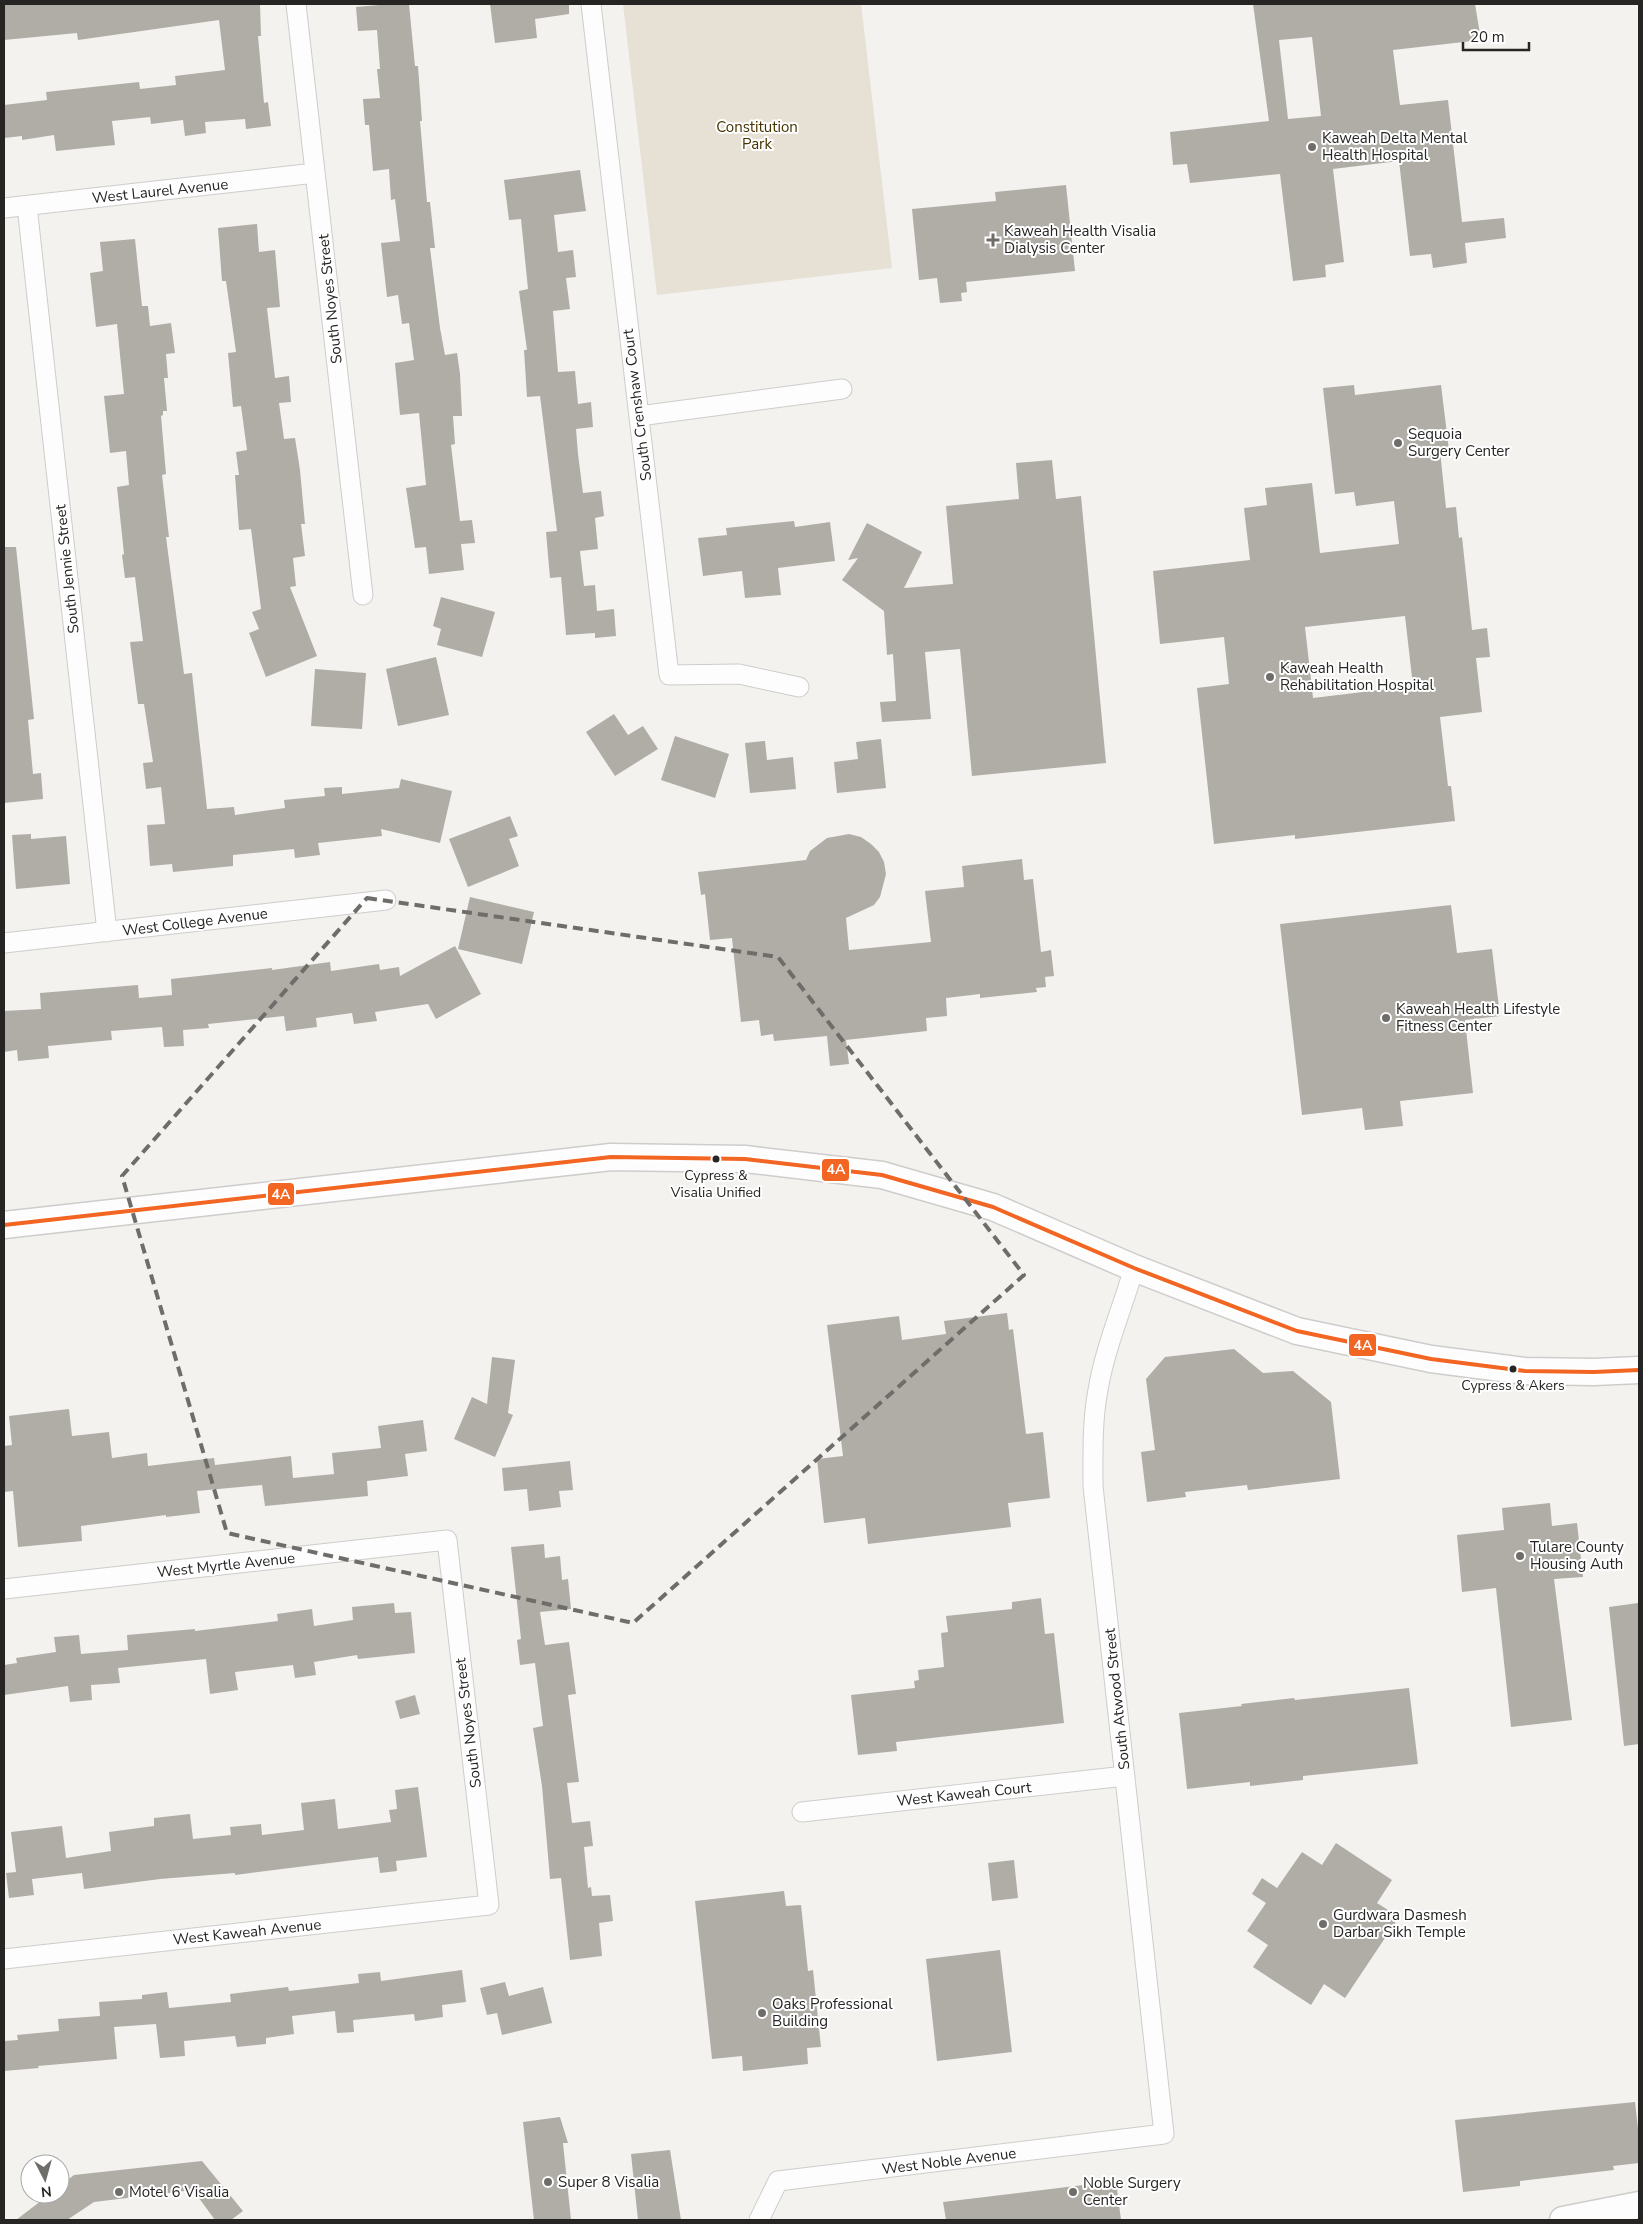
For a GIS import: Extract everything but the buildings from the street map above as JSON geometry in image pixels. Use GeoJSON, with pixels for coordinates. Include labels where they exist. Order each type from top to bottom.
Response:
{"type":"FeatureCollection","features":[{"type":"Feature","properties":{"kind":"street","name":"South Noyes Street"},"geometry":{"type":"LineString","coordinates":[[296,4],[363,595]]}},
{"type":"Feature","properties":{"kind":"street","name":"South Crenshaw Court"},"geometry":{"type":"LineString","coordinates":[[591,4],[669,676],[739,674],[799,687]]}},
{"type":"Feature","properties":{"kind":"street","name":"West Laurel Avenue"},"geometry":{"type":"LineString","coordinates":[[4,208],[315,173]]}},
{"type":"Feature","properties":{"kind":"street","name":"South Jennie Street"},"geometry":{"type":"LineString","coordinates":[[27,206],[107,932]]}},
{"type":"Feature","properties":{"kind":"street"},"geometry":{"type":"LineString","coordinates":[[639,416],[842,389]]}},
{"type":"Feature","properties":{"kind":"street","name":"West College Avenue"},"geometry":{"type":"LineString","coordinates":[[4,943],[386,900]]}},
{"type":"Feature","properties":{"kind":"street"},"geometry":{"type":"LineString","coordinates":[[4,1226],[611,1158],[745,1160],[882,1175],[994,1208],[1134,1268],[1297,1331],[1431,1359],[1525,1371],[1594,1372],[1639,1370]]}},
{"type":"Feature","properties":{"kind":"street","name":"South Atwood Street"},"geometry":{"type":"LineString","coordinates":[[1134,1268],[1108,1346],[1098,1389],[1093,1428],[1093,1486],[1125,1776],[1145,1981],[1164,2134]]}},
{"type":"Feature","properties":{"kind":"street","name":"South Noyes Street"},"geometry":{"type":"LineString","coordinates":[[447,1540],[489,1905]]}},
{"type":"Feature","properties":{"kind":"street","name":"West Myrtle Avenue"},"geometry":{"type":"LineString","coordinates":[[4,1589],[447,1540]]}},
{"type":"Feature","properties":{"kind":"street","name":"West Kaweah Court"},"geometry":{"type":"LineString","coordinates":[[802,1812],[1125,1776]]}},
{"type":"Feature","properties":{"kind":"street","name":"West Kaweah Avenue"},"geometry":{"type":"LineString","coordinates":[[4,1958],[489,1905]]}},
{"type":"Feature","properties":{"kind":"street","name":"West Noble Avenue"},"geometry":{"type":"LineString","coordinates":[[759,2220],[778,2181],[1164,2134]]}},
{"type":"Feature","properties":{"kind":"street"},"geometry":{"type":"LineString","coordinates":[[1563,2220],[1639,2205]]}},
{"type":"Feature","properties":{"kind":"highlighted area"},"geometry":{"type":"Polygon","coordinates":[[[367,898],[778,957],[1024,1275],[633,1623],[227,1533],[122,1176],[367,898]]]}},
{"type":"Feature","properties":{"kind":"green space","name":"Constitution Park"},"geometry":{"type":"Polygon","coordinates":[[[623,4],[861,4],[892,268],[657,295],[623,4]]]}},
{"type":"Feature","properties":{"kind":"transit line","name":"4A"},"geometry":{"type":"LineString","coordinates":[[4,1225],[611,1157],[745,1159],[882,1175],[993,1207],[1134,1268],[1297,1331],[1431,1359],[1525,1371],[1594,1372],[1639,1370]]}},
{"type":"Feature","properties":{"kind":"place","name":"Kaweah Delta Mental Health Hospital"},"geometry":{"type":"Point","coordinates":[1312,147]}},
{"type":"Feature","properties":{"kind":"place","name":"Kaweah Health Visalia Dialysis Center"},"geometry":{"type":"Point","coordinates":[993,240]}},
{"type":"Feature","properties":{"kind":"place","name":"Sequoia Surgery Center"},"geometry":{"type":"Point","coordinates":[1398,443]}},
{"type":"Feature","properties":{"kind":"place","name":"Kaweah Health Rehabilitation Hospital"},"geometry":{"type":"Point","coordinates":[1270,677]}},
{"type":"Feature","properties":{"kind":"place","name":"Kaweah Health Lifestyle Fitness Center"},"geometry":{"type":"Point","coordinates":[1386,1018]}},
{"type":"Feature","properties":{"kind":"place","name":"Cypress & Visalia Unified"},"geometry":{"type":"Point","coordinates":[716,1159]}},
{"type":"Feature","properties":{"kind":"place","name":"Cypress & Akers"},"geometry":{"type":"Point","coordinates":[1513,1369]}},
{"type":"Feature","properties":{"kind":"place","name":"Tulare County Housing Auth"},"geometry":{"type":"Point","coordinates":[1520,1556]}},
{"type":"Feature","properties":{"kind":"place","name":"Gurdwara Dasmesh Darbar Sikh Temple"},"geometry":{"type":"Point","coordinates":[1323,1924]}},
{"type":"Feature","properties":{"kind":"place","name":"Oaks Professional Building"},"geometry":{"type":"Point","coordinates":[762,2013]}},
{"type":"Feature","properties":{"kind":"place","name":"Super 8 Visalia"},"geometry":{"type":"Point","coordinates":[548,2182]}},
{"type":"Feature","properties":{"kind":"place","name":"Motel 6 Visalia"},"geometry":{"type":"Point","coordinates":[119,2192]}},
{"type":"Feature","properties":{"kind":"place","name":"Noble Surgery Center"},"geometry":{"type":"Point","coordinates":[1073,2192]}}]}
